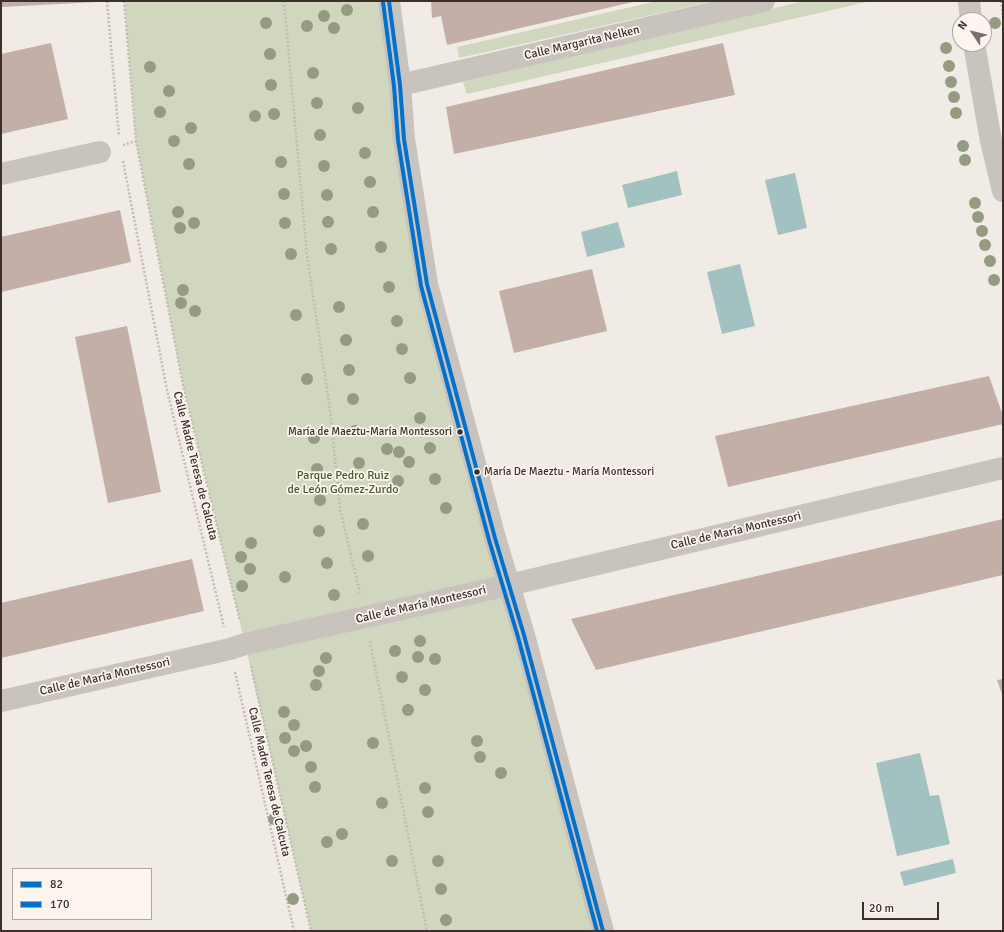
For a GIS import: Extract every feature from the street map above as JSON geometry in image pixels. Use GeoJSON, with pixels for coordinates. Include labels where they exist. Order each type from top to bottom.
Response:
{"type":"FeatureCollection","features":[{"type":"Feature","properties":{"kind":"street"},"geometry":{"type":"LineString","coordinates":[[389,1],[400,85],[404,139],[427,284],[493,530],[526,642],[603,931]]}},
{"type":"Feature","properties":{"kind":"street","name":"Calle Margarita Nelken"},"geometry":{"type":"LineString","coordinates":[[400,85],[764,1]]}},
{"type":"Feature","properties":{"kind":"street"},"geometry":{"type":"LineString","coordinates":[[969,1],[970,12]]}},
{"type":"Feature","properties":{"kind":"street"},"geometry":{"type":"LineString","coordinates":[[975,52],[991,141],[1003,191]]}},
{"type":"Feature","properties":{"kind":"street"},"geometry":{"type":"LineString","coordinates":[[1,174],[100,152]]}},
{"type":"Feature","properties":{"kind":"street","name":"Calle de María Montessori"},"geometry":{"type":"LineString","coordinates":[[1,701],[238,646],[509,586],[1003,468]]}},
{"type":"Feature","properties":{"kind":"path"},"geometry":{"type":"LineString","coordinates":[[107,1],[119,138]]}},
{"type":"Feature","properties":{"kind":"path"},"geometry":{"type":"LineString","coordinates":[[124,1],[136,140],[183,385],[238,646],[311,931]]}},
{"type":"Feature","properties":{"kind":"path"},"geometry":{"type":"LineString","coordinates":[[284,1],[307,255],[330,410],[340,509],[365,618],[427,931]]}},
{"type":"Feature","properties":{"kind":"path"},"geometry":{"type":"LineString","coordinates":[[1001,1],[1003,18]]}},
{"type":"Feature","properties":{"kind":"path","name":"Calle Madre Teresa de Calcuta"},"geometry":{"type":"LineString","coordinates":[[122,159],[167,390],[238,646],[294,931]]}},
{"type":"Feature","properties":{"kind":"green space","name":"Parque Pedro Ruiz de León Gómez-Zurdo"},"geometry":{"type":"Polygon","coordinates":[[[124,1],[388,1],[427,284],[603,931],[311,931],[245,644],[183,385],[136,141],[124,1]]]}},
{"type":"Feature","properties":{"kind":"green space"},"geometry":{"type":"Polygon","coordinates":[[[657,1],[714,1],[459,58],[457,47],[657,1]]]}},
{"type":"Feature","properties":{"kind":"green space"},"geometry":{"type":"Polygon","coordinates":[[[804,1],[871,1],[467,94],[463,82],[804,1]]]}},
{"type":"Feature","properties":{"kind":"water"},"geometry":{"type":"Polygon","coordinates":[[[677,171],[682,195],[628,208],[622,185],[677,171]]]}},
{"type":"Feature","properties":{"kind":"water"},"geometry":{"type":"Polygon","coordinates":[[[795,173],[807,228],[778,235],[765,180],[795,173]]]}},
{"type":"Feature","properties":{"kind":"water"},"geometry":{"type":"Polygon","coordinates":[[[618,222],[625,247],[587,257],[581,232],[618,222]]]}},
{"type":"Feature","properties":{"kind":"water"},"geometry":{"type":"Polygon","coordinates":[[[740,264],[755,326],[722,334],[707,272],[740,264]]]}},
{"type":"Feature","properties":{"kind":"water"},"geometry":{"type":"Polygon","coordinates":[[[920,753],[930,796],[939,795],[950,844],[897,856],[876,763],[920,753]]]}},
{"type":"Feature","properties":{"kind":"water"},"geometry":{"type":"Polygon","coordinates":[[[953,859],[956,873],[904,886],[900,872],[953,859]]]}},
{"type":"Feature","properties":{"kind":"building"},"geometry":{"type":"Polygon","coordinates":[[[2,1],[97,1],[97,2],[2,7],[2,1]]]}},
{"type":"Feature","properties":{"kind":"building"},"geometry":{"type":"Polygon","coordinates":[[[431,1],[633,2],[447,45],[441,16],[432,18],[431,1]]]}},
{"type":"Feature","properties":{"kind":"building"},"geometry":{"type":"Polygon","coordinates":[[[51,43],[68,119],[1,134],[1,54],[51,43]]]}},
{"type":"Feature","properties":{"kind":"building"},"geometry":{"type":"Polygon","coordinates":[[[723,43],[735,95],[454,154],[446,107],[723,43]]]}},
{"type":"Feature","properties":{"kind":"building"},"geometry":{"type":"Polygon","coordinates":[[[120,210],[131,262],[1,292],[1,237],[120,210]]]}},
{"type":"Feature","properties":{"kind":"building"},"geometry":{"type":"Polygon","coordinates":[[[592,269],[607,331],[514,353],[499,291],[592,269]]]}},
{"type":"Feature","properties":{"kind":"building"},"geometry":{"type":"Polygon","coordinates":[[[127,326],[161,492],[108,503],[75,337],[127,326]]]}},
{"type":"Feature","properties":{"kind":"building"},"geometry":{"type":"Polygon","coordinates":[[[989,376],[1003,416],[1003,424],[728,487],[715,436],[989,376]]]}},
{"type":"Feature","properties":{"kind":"building"},"geometry":{"type":"Polygon","coordinates":[[[1003,519],[1003,575],[596,670],[571,619],[1003,519]]]}},
{"type":"Feature","properties":{"kind":"building"},"geometry":{"type":"Polygon","coordinates":[[[192,559],[204,611],[1,658],[1,603],[192,559]]]}},
{"type":"Feature","properties":{"kind":"building"},"geometry":{"type":"Polygon","coordinates":[[[1003,679],[1003,697],[997,680],[1003,679]]]}},
{"type":"Feature","properties":{"kind":"transit line","name":"82"},"geometry":{"type":"LineString","coordinates":[[389,1],[400,85],[404,139],[427,284],[495,538],[524,635],[603,931]]}},
{"type":"Feature","properties":{"kind":"transit line","name":"170"},"geometry":{"type":"LineString","coordinates":[[383,2],[394,86],[398,140],[421,286],[489,540],[518,637],[597,931]]}},
{"type":"Feature","properties":{"kind":"place","name":"María de Maeztu-María Montessori"},"geometry":{"type":"Point","coordinates":[460,432]}},
{"type":"Feature","properties":{"kind":"place","name":"María De Maeztu - María Montessori"},"geometry":{"type":"Point","coordinates":[477,472]}}]}
